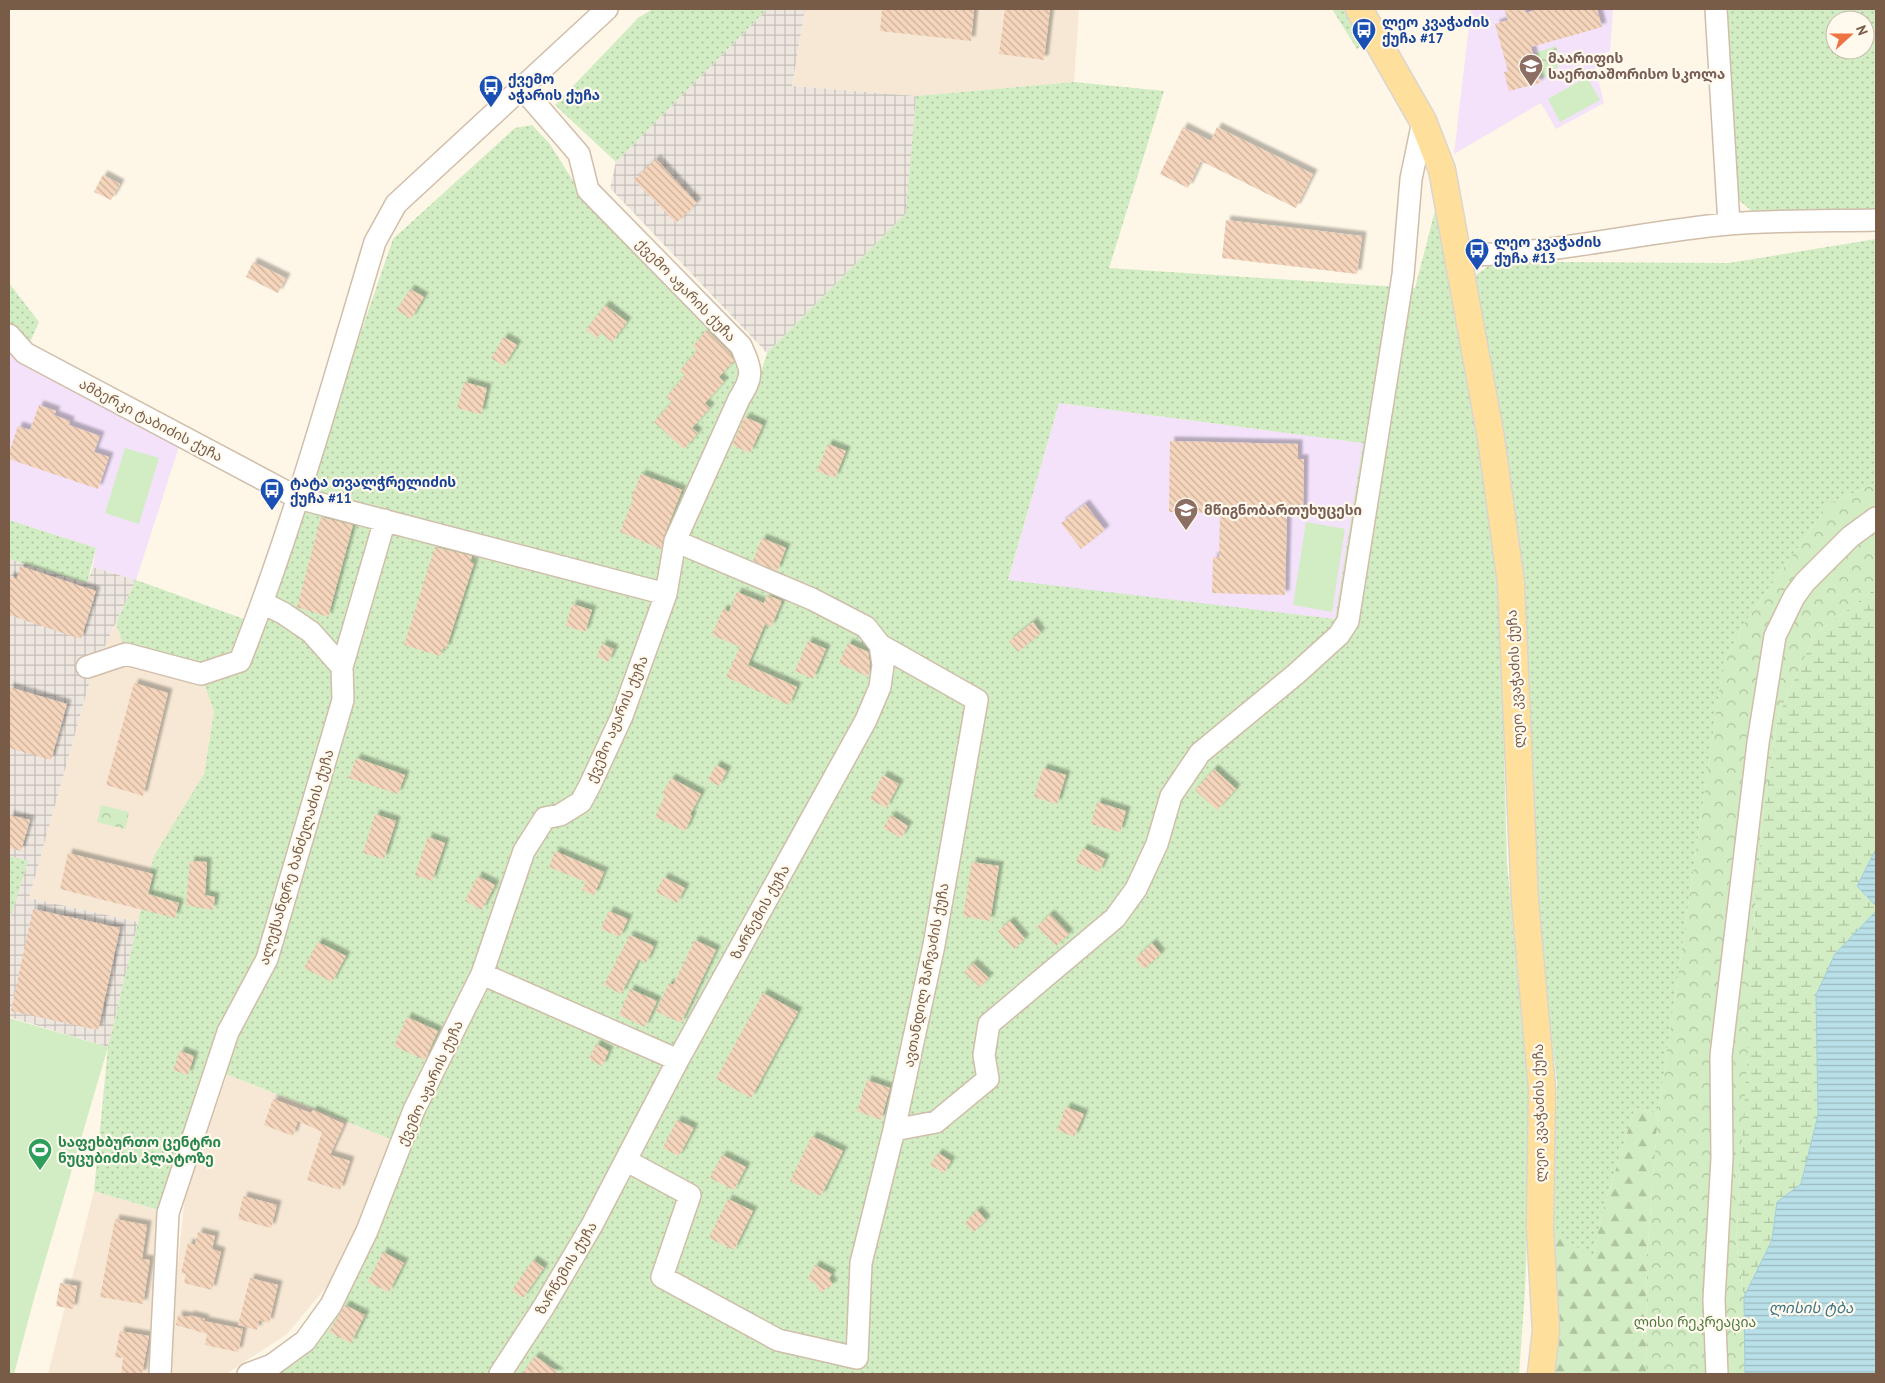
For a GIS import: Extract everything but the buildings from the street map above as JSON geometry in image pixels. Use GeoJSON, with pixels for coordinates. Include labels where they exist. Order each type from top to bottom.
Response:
{"type":"FeatureCollection","features":[{"type":"Feature","properties":{"kind":"main road","name":"ლეო კვაჭაძის ქუჩა"},"geometry":{"type":"LineString","coordinates":[[1359,9],[1423,121],[1442,170],[1491,438],[1511,583],[1525,901],[1542,1089],[1540,1228],[1546,1331],[1541,1374]]}},
{"type":"Feature","properties":{"kind":"street"},"geometry":{"type":"LineString","coordinates":[[87,666],[126,654],[201,674],[240,661],[263,602],[298,498],[375,242],[396,204],[607,9]]}},
{"type":"Feature","properties":{"kind":"street"},"geometry":{"type":"LineString","coordinates":[[1716,9],[1729,224]]}},
{"type":"Feature","properties":{"kind":"street","name":"ქვემო აჟარის ქუჩა"},"geometry":{"type":"LineString","coordinates":[[248,1374],[272,1365],[305,1341],[331,1306],[367,1231],[414,1110],[482,974],[524,851],[545,818],[560,815],[580,802],[590,786],[622,716],[666,594],[675,541],[739,398],[750,382],[749,364],[741,346],[588,190],[579,154],[522,88]]}},
{"type":"Feature","properties":{"kind":"street"},"geometry":{"type":"LineString","coordinates":[[894,1130],[936,1122],[988,1079],[984,1055],[989,1024],[1115,918],[1136,890],[1157,844],[1171,796],[1200,753],[1296,674],[1339,635],[1348,621],[1403,274],[1411,179],[1423,121]]}},
{"type":"Feature","properties":{"kind":"street"},"geometry":{"type":"LineString","coordinates":[[1457,256],[1493,256],[1729,224],[1876,220]]}},
{"type":"Feature","properties":{"kind":"street","name":"ამბერკი ტაბიძის ქუჩა"},"geometry":{"type":"LineString","coordinates":[[9,335],[25,353],[298,498],[666,594]]}},
{"type":"Feature","properties":{"kind":"street"},"geometry":{"type":"LineString","coordinates":[[1717,1374],[1714,1300],[1722,1158],[1721,1056],[1758,743],[1775,636],[1794,597],[1805,582],[1850,537],[1876,518]]}},
{"type":"Feature","properties":{"kind":"street","name":"ალექსანდრე ბანძელაძის ქუჩა"},"geometry":{"type":"LineString","coordinates":[[160,1374],[168,1214],[228,1032],[267,959],[343,700],[342,667],[386,520]]}},
{"type":"Feature","properties":{"kind":"street"},"geometry":{"type":"LineString","coordinates":[[675,541],[812,599],[866,627],[880,645]]}},
{"type":"Feature","properties":{"kind":"street"},"geometry":{"type":"LineString","coordinates":[[263,602],[311,632],[342,667]]}},
{"type":"Feature","properties":{"kind":"street","name":"ავთანდილ შარვაძის ქუჩა"},"geometry":{"type":"LineString","coordinates":[[627,1161],[690,1195],[662,1277],[778,1340],[857,1358],[861,1264],[894,1130],[934,945],[977,700],[880,645]]}},
{"type":"Feature","properties":{"kind":"street","name":"ზარწემის ქუჩა"},"geometry":{"type":"LineString","coordinates":[[500,1374],[543,1308],[592,1225],[678,1060],[866,720],[880,687],[883,665],[880,645]]}},
{"type":"Feature","properties":{"kind":"street"},"geometry":{"type":"LineString","coordinates":[[482,974],[678,1060]]}},
{"type":"Feature","properties":{"kind":"shaded area"},"geometry":{"type":"Polygon","coordinates":[[[767,9],[805,9],[792,86],[916,96],[907,213],[767,353],[610,188],[616,162],[767,9]]]}},
{"type":"Feature","properties":{"kind":"shaded area"},"geometry":{"type":"Polygon","coordinates":[[[802,9],[1079,9],[1074,82],[916,96],[792,86],[805,10],[802,9]]]}},
{"type":"Feature","properties":{"kind":"shaded area","name":"მაარიფის საერთაშორისო სკოლა"},"geometry":{"type":"Polygon","coordinates":[[[1471,9],[1613,9],[1610,51],[1600,55],[1596,61],[1596,71],[1604,103],[1556,129],[1541,103],[1454,154],[1471,9]]]}},
{"type":"Feature","properties":{"kind":"shaded area"},"geometry":{"type":"Polygon","coordinates":[[[9,308],[39,322],[25,353],[182,437],[136,580],[93,567],[96,548],[9,520],[9,308]]]}},
{"type":"Feature","properties":{"kind":"shaded area","name":"მწიგნობართუხუცესი"},"geometry":{"type":"Polygon","coordinates":[[[1059,403],[1364,443],[1335,619],[1008,581],[1059,403]]]}},
{"type":"Feature","properties":{"kind":"shaded area"},"geometry":{"type":"Polygon","coordinates":[[[9,558],[87,583],[93,567],[136,580],[92,673],[29,898],[138,922],[108,1047],[9,1017],[9,922],[27,862],[9,856],[9,558]]]}},
{"type":"Feature","properties":{"kind":"shaded area"},"geometry":{"type":"Polygon","coordinates":[[[116,623],[126,654],[201,674],[214,712],[204,774],[138,922],[29,898],[92,673],[116,623]]]}},
{"type":"Feature","properties":{"kind":"shaded area"},"geometry":{"type":"Polygon","coordinates":[[[227,1075],[397,1141],[332,1280],[287,1334],[226,1374],[166,1374],[185,1197],[227,1075]]]}},
{"type":"Feature","properties":{"kind":"shaded area"},"geometry":{"type":"Polygon","coordinates":[[[94,1191],[160,1211],[153,1374],[48,1374],[94,1191]]]}},
{"type":"Feature","properties":{"kind":"green space"},"geometry":{"type":"Polygon","coordinates":[[[653,9],[767,9],[616,162],[555,105],[638,18],[653,9]]]}},
{"type":"Feature","properties":{"kind":"green space"},"geometry":{"type":"Polygon","coordinates":[[[1332,9],[1346,9],[1365,42],[1357,49],[1332,9]]]}},
{"type":"Feature","properties":{"kind":"green space"},"geometry":{"type":"Polygon","coordinates":[[[1721,9],[1876,9],[1876,211],[1754,213],[1734,196],[1721,9]]]}},
{"type":"Feature","properties":{"kind":"green space"},"geometry":{"type":"Polygon","coordinates":[[[1556,46],[1560,59],[1556,73],[1542,78],[1535,53],[1556,46]]]}},
{"type":"Feature","properties":{"kind":"green space"},"geometry":{"type":"Polygon","coordinates":[[[1587,77],[1600,100],[1560,122],[1548,99],[1587,77]]]}},
{"type":"Feature","properties":{"kind":"green space"},"geometry":{"type":"Polygon","coordinates":[[[1074,82],[1164,91],[1109,268],[1415,288],[1438,199],[1465,353],[1497,563],[1507,863],[1531,1122],[1525,1290],[1519,1374],[248,1374],[305,1341],[401,1143],[215,1070],[168,1213],[94,1191],[108,1047],[154,856],[204,774],[214,712],[201,674],[126,654],[116,623],[136,580],[255,623],[331,419],[393,239],[515,128],[532,125],[550,144],[585,200],[738,349],[754,393],[767,353],[906,213],[916,96],[1074,82]],[[1059,403],[1008,580],[1335,619],[1363,443],[1059,403]]]}},
{"type":"Feature","properties":{"kind":"green space"},"geometry":{"type":"Polygon","coordinates":[[[1876,239],[1876,483],[1829,504],[1745,622],[1723,664],[1658,1114],[1635,1108],[1601,1217],[1593,1258],[1552,1232],[1557,1084],[1537,909],[1530,690],[1524,583],[1498,400],[1484,347],[1473,277],[1497,260],[1729,263],[1876,239]]]}},
{"type":"Feature","properties":{"kind":"green space"},"geometry":{"type":"Polygon","coordinates":[[[9,283],[39,322],[25,353],[9,335],[9,283]]]}},
{"type":"Feature","properties":{"kind":"green space"},"geometry":{"type":"Polygon","coordinates":[[[125,448],[159,458],[139,524],[105,513],[125,448]]]}},
{"type":"Feature","properties":{"kind":"green space","name":"ლისი რეკრეაცია"},"geometry":{"type":"Polygon","coordinates":[[[1876,483],[1876,588],[1815,634],[1778,716],[1762,821],[1753,939],[1736,1242],[1744,1297],[1745,1374],[1646,1374],[1647,1255],[1658,1114],[1723,664],[1745,622],[1829,504],[1876,483]]]}},
{"type":"Feature","properties":{"kind":"green space"},"geometry":{"type":"Polygon","coordinates":[[[9,520],[96,548],[87,583],[9,559],[9,520]]]}},
{"type":"Feature","properties":{"kind":"green space"},"geometry":{"type":"Polygon","coordinates":[[[1306,522],[1345,529],[1332,612],[1293,605],[1306,522]]]}},
{"type":"Feature","properties":{"kind":"green space"},"geometry":{"type":"Polygon","coordinates":[[[1876,588],[1876,849],[1857,886],[1876,906],[1876,911],[1835,954],[1816,995],[1818,1115],[1801,1184],[1777,1203],[1772,1240],[1744,1297],[1736,1242],[1753,939],[1762,821],[1778,716],[1815,634],[1876,588]]]}},
{"type":"Feature","properties":{"kind":"green space"},"geometry":{"type":"Polygon","coordinates":[[[101,805],[129,812],[125,829],[97,822],[101,805]]]}},
{"type":"Feature","properties":{"kind":"green space"},"geometry":{"type":"Polygon","coordinates":[[[9,856],[28,861],[9,922],[9,856]]]}},
{"type":"Feature","properties":{"kind":"green space","name":"საფეხბურთო ცენტრი ნუცუბიძის პლატოზე"},"geometry":{"type":"Polygon","coordinates":[[[9,1018],[108,1047],[35,1295],[14,1374],[9,1374],[9,1018]]]}},
{"type":"Feature","properties":{"kind":"green space"},"geometry":{"type":"Polygon","coordinates":[[[1635,1108],[1658,1114],[1647,1255],[1646,1374],[1542,1374],[1549,1228],[1593,1258],[1601,1217],[1635,1108]]]}},
{"type":"Feature","properties":{"kind":"water"},"geometry":{"type":"Polygon","coordinates":[[[1876,849],[1876,906],[1857,886],[1876,849]]]}},
{"type":"Feature","properties":{"kind":"water","name":"ლისის ტბა"},"geometry":{"type":"Polygon","coordinates":[[[1876,911],[1876,1374],[1745,1374],[1744,1297],[1772,1240],[1777,1202],[1801,1184],[1818,1115],[1816,995],[1835,954],[1876,911]]]}},
{"type":"Feature","properties":{"kind":"place","name":"ლეო კვაჭაძის ქუჩა #17"},"geometry":{"type":"Point","coordinates":[1364,51]}},
{"type":"Feature","properties":{"kind":"place","name":"მაარიფის საერთაშორისო სკოლა"},"geometry":{"type":"Point","coordinates":[1531,87]}},
{"type":"Feature","properties":{"kind":"place","name":"ქვემო აჭარის ქუჩა"},"geometry":{"type":"Point","coordinates":[491,108]}},
{"type":"Feature","properties":{"kind":"place","name":"ლეო კვაჭაძის ქუჩა #13"},"geometry":{"type":"Point","coordinates":[1477,271]}},
{"type":"Feature","properties":{"kind":"place","name":"ტატა თვალჭრელიძის ქუჩა #11"},"geometry":{"type":"Point","coordinates":[272,511]}},
{"type":"Feature","properties":{"kind":"place","name":"მწიგნობართუხუცესი"},"geometry":{"type":"Point","coordinates":[1186,531]}},
{"type":"Feature","properties":{"kind":"place","name":"საფეხბურთო ცენტრი ნუცუბიძის პლატოზე"},"geometry":{"type":"Point","coordinates":[40,1171]}}]}
